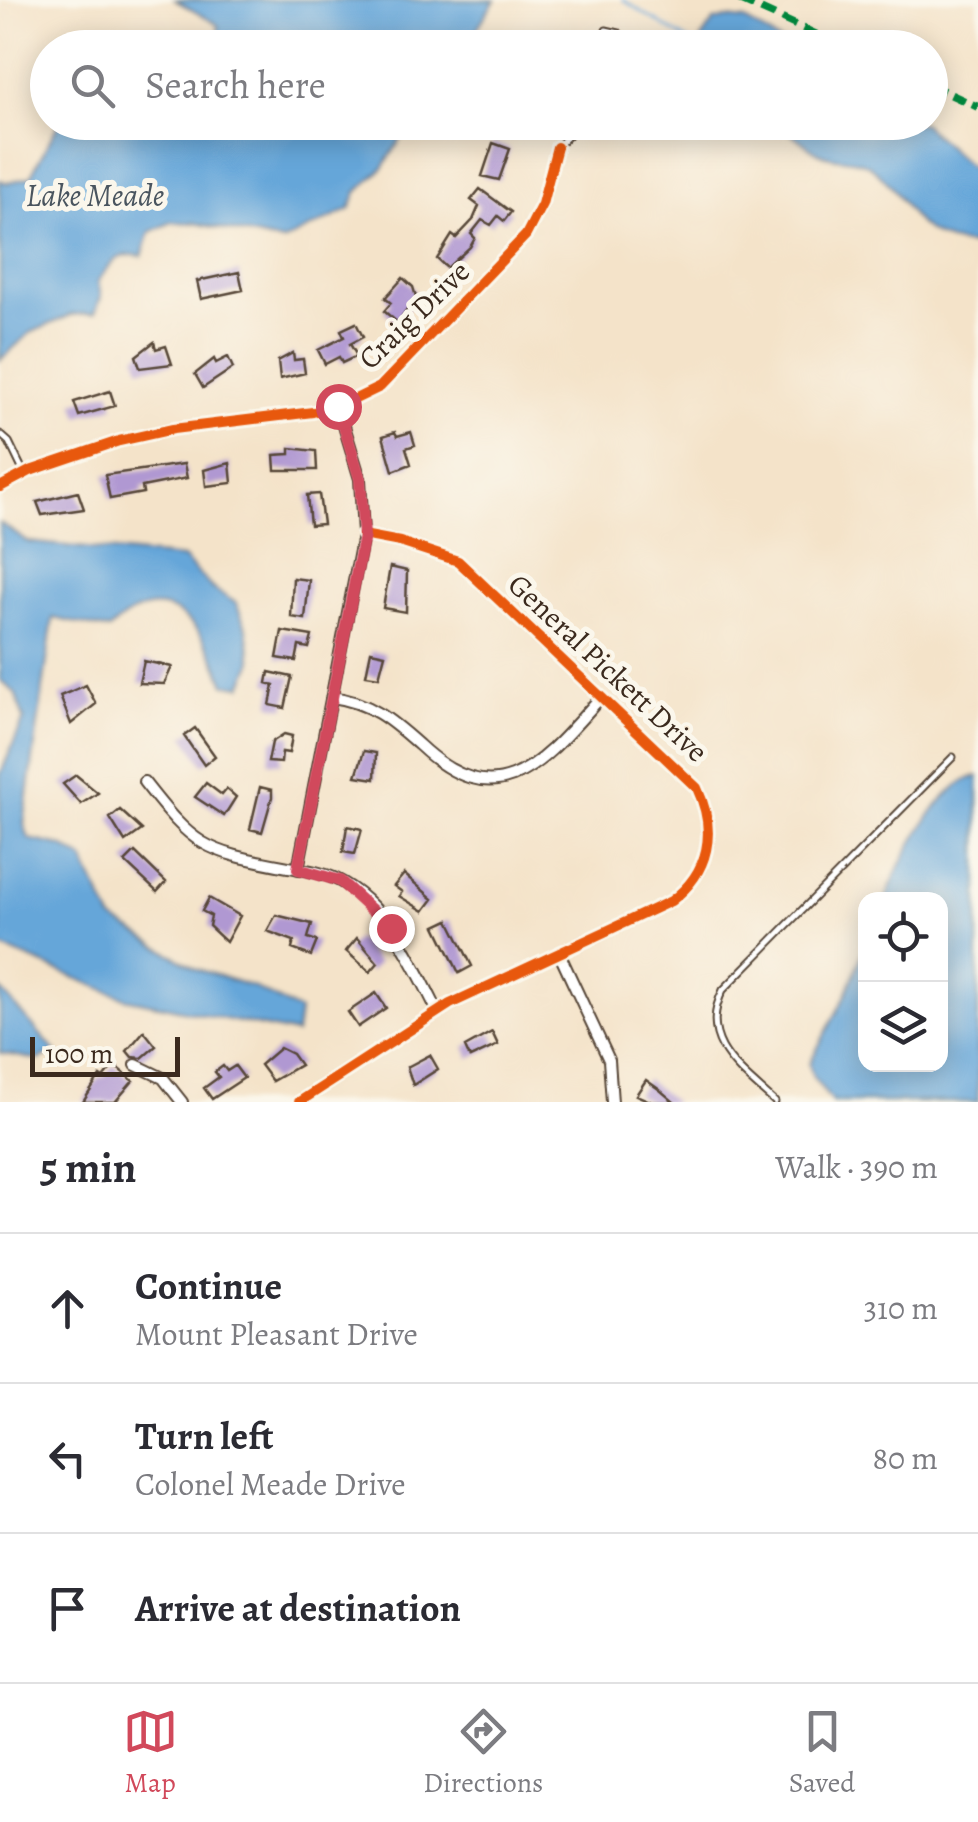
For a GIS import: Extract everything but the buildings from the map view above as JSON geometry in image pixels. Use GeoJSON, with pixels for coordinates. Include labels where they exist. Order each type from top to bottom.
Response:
{"type":"FeatureCollection","features":[{"type":"Feature","properties":{"kind":"street","name":"Craig Drive"},"geometry":{"type":"LineString","coordinates":[[0,487],[24,473],[155,433],[338,406],[364,396],[395,375],[515,248],[536,220],[557,147]]}},
{"type":"Feature","properties":{"kind":"street"},"geometry":{"type":"LineString","coordinates":[[298,869],[364,536],[360,479],[338,406]]}},
{"type":"Feature","properties":{"kind":"street","name":"General Pickett Drive"},"geometry":{"type":"LineString","coordinates":[[298,1102],[438,1012],[671,901],[692,885],[710,831],[697,788],[458,561],[400,542],[364,536]]}},
{"type":"Feature","properties":{"kind":"street"},"geometry":{"type":"LineString","coordinates":[[332,697],[376,709],[463,779],[498,781],[532,767],[602,697]]}},
{"type":"Feature","properties":{"kind":"street"},"geometry":{"type":"LineString","coordinates":[[144,782],[189,837],[202,846],[229,856],[340,881],[391,928],[438,1012]]}},
{"type":"Feature","properties":{"kind":"street"},"geometry":{"type":"LineString","coordinates":[[559,953],[609,1060],[612,1102]]}},
{"type":"Feature","properties":{"kind":"street"},"geometry":{"type":"LineString","coordinates":[[136,1066],[162,1078],[182,1102]]}},
{"type":"Feature","properties":{"kind":"lane"},"geometry":{"type":"LineString","coordinates":[[557,147],[564,140]]}},
{"type":"Feature","properties":{"kind":"lane"},"geometry":{"type":"LineString","coordinates":[[0,434],[10,442],[24,473]]}},
{"type":"Feature","properties":{"kind":"lane"},"geometry":{"type":"LineString","coordinates":[[774,1102],[720,1048],[714,1013],[723,990],[953,757]]}},
{"type":"Feature","properties":{"kind":"water"},"geometry":{"type":"Polygon","coordinates":[[[175,0],[495,0],[476,30],[218,30],[218,25],[175,0]]]}},
{"type":"Feature","properties":{"kind":"water"},"geometry":{"type":"Polygon","coordinates":[[[745,20],[761,30],[708,30],[714,21],[745,20]]]}},
{"type":"Feature","properties":{"kind":"water","name":"Lake Meade"},"geometry":{"type":"Polygon","coordinates":[[[50,140],[400,140],[383,168],[357,192],[350,209],[282,242],[195,223],[172,222],[150,232],[142,256],[121,257],[98,281],[101,297],[95,313],[71,315],[30,333],[0,360],[0,180],[7,183],[30,177],[50,140]]]}},
{"type":"Feature","properties":{"kind":"water"},"geometry":{"type":"Polygon","coordinates":[[[799,140],[941,140],[978,174],[978,245],[936,236],[922,226],[868,165],[828,157],[799,140]]]}},
{"type":"Feature","properties":{"kind":"water"},"geometry":{"type":"Polygon","coordinates":[[[0,523],[28,542],[183,558],[212,588],[236,603],[247,629],[252,663],[242,686],[225,684],[207,644],[195,628],[182,615],[166,608],[149,607],[130,614],[109,630],[53,618],[24,824],[29,839],[62,846],[83,859],[112,919],[197,969],[253,987],[299,1011],[296,1034],[125,998],[0,947],[0,775],[24,719],[15,693],[0,680],[0,523]]]}},
{"type":"Feature","properties":{"kind":"water"},"geometry":{"type":"Polygon","coordinates":[[[978,776],[978,1102],[832,1102],[813,1077],[809,1064],[846,995],[858,963],[858,1072],[948,1072],[948,892],[889,892],[922,827],[949,793],[978,776]]]}},
{"type":"Feature","properties":{"kind":"water"},"geometry":{"type":"Polygon","coordinates":[[[0,989],[56,1052],[38,1060],[0,1053],[0,989]]]}},
{"type":"Feature","properties":{"kind":"waterway"},"geometry":{"type":"LineString","coordinates":[[623,0],[670,30]]}},
{"type":"Feature","properties":{"kind":"marked path"},"geometry":{"type":"LineString","coordinates":[[740,0],[806,30]]}},
{"type":"Feature","properties":{"kind":"marked path"},"geometry":{"type":"LineString","coordinates":[[948,93],[978,107]]}},
{"type":"Feature","properties":{"kind":"cycle path"},"geometry":{"type":"LineString","coordinates":[[0,487],[30,471],[119,441],[173,429],[313,412],[343,405],[380,387],[526,235],[542,204],[557,147]]}},
{"type":"Feature","properties":{"kind":"cycle path"},"geometry":{"type":"LineString","coordinates":[[299,1102],[450,1004],[671,901],[702,864],[708,835],[697,788],[458,561],[400,542],[363,535]]}},
{"type":"Feature","properties":{"kind":"route"},"geometry":{"type":"LineString","coordinates":[[338,406],[360,479],[364,536],[298,869],[340,881],[391,928]]}}]}
